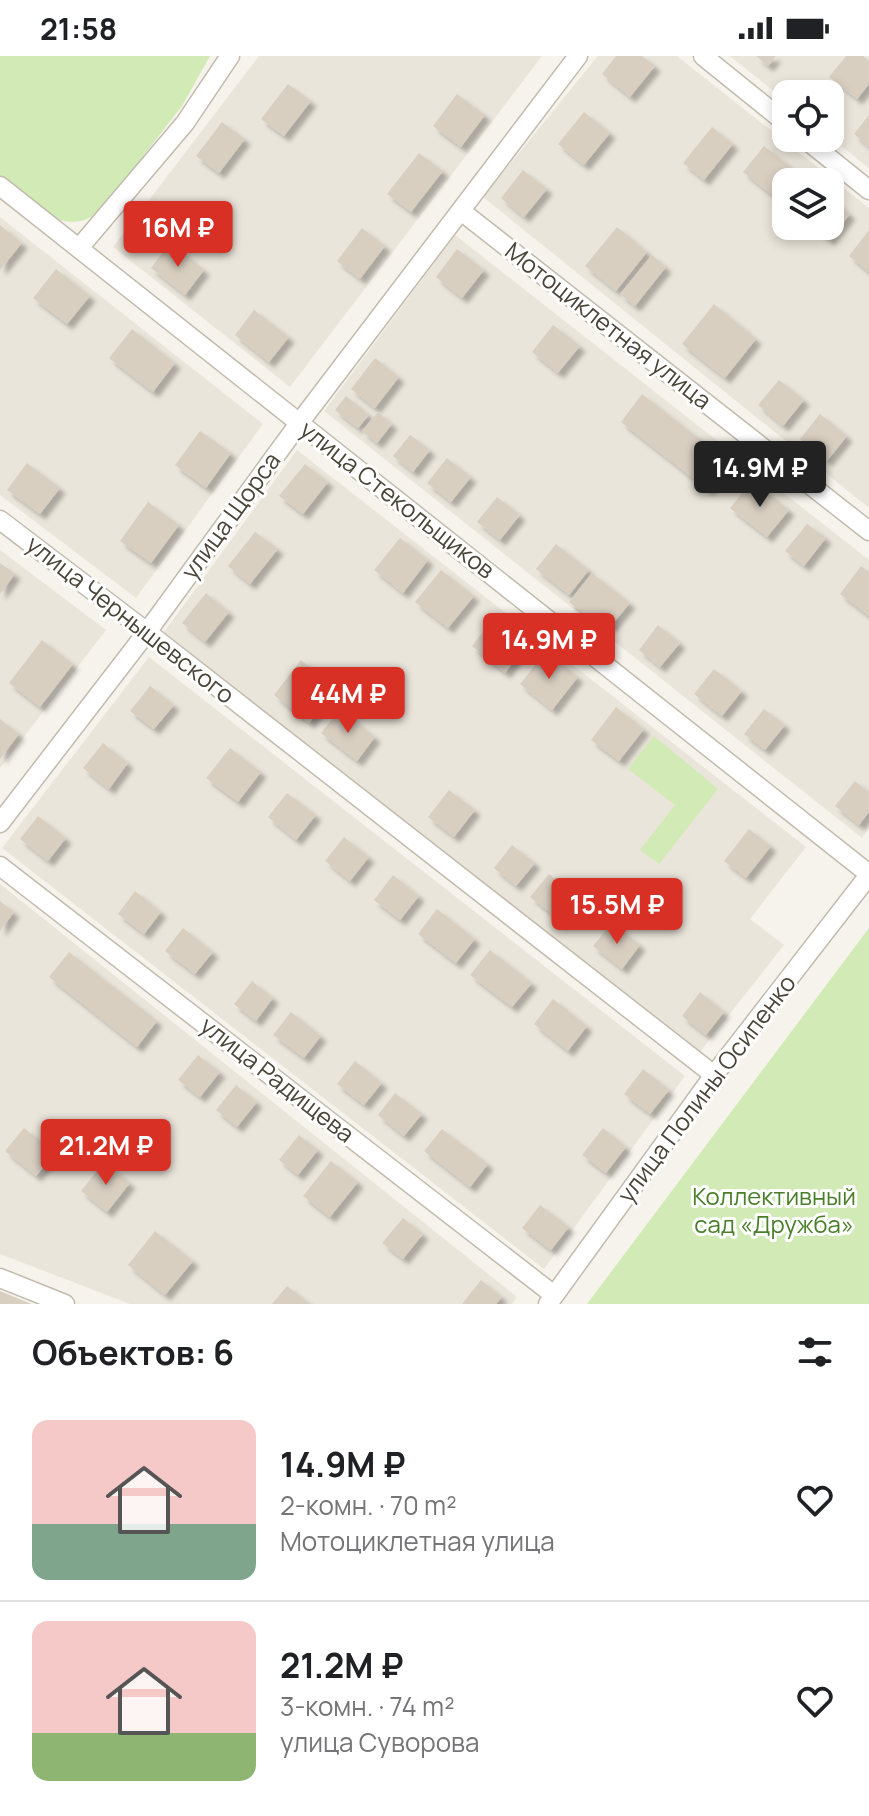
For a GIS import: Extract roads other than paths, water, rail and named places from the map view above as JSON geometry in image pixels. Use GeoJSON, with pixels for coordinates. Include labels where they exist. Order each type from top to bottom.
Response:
{"type":"FeatureCollection","features":[{"type":"Feature","properties":{"kind":"street"},"geometry":{"type":"LineString","coordinates":[[79,248],[185,123],[230,56]]}},
{"type":"Feature","properties":{"kind":"street","name":"улица Щорса"},"geometry":{"type":"LineString","coordinates":[[0,823],[147,632],[300,422],[578,56]]}},
{"type":"Feature","properties":{"kind":"street"},"geometry":{"type":"LineString","coordinates":[[703,56],[772,112]]}},
{"type":"Feature","properties":{"kind":"street"},"geometry":{"type":"LineString","coordinates":[[822,152],[869,190]]}},
{"type":"Feature","properties":{"kind":"street","name":"улица Стекольщиков"},"geometry":{"type":"LineString","coordinates":[[0,186],[869,875]]}},
{"type":"Feature","properties":{"kind":"street","name":"Мотоциклетная улица"},"geometry":{"type":"LineString","coordinates":[[461,211],[869,531]]}},
{"type":"Feature","properties":{"kind":"street","name":"улица Чернышевского"},"geometry":{"type":"LineString","coordinates":[[0,520],[714,1075]]}},
{"type":"Feature","properties":{"kind":"street","name":"улица Радищева"},"geometry":{"type":"LineString","coordinates":[[0,866],[551,1299]]}},
{"type":"Feature","properties":{"kind":"street","name":"улица Полины Осипенко"},"geometry":{"type":"LineString","coordinates":[[551,1299],[714,1075],[869,875]]}},
{"type":"Feature","properties":{"kind":"street"},"geometry":{"type":"LineString","coordinates":[[0,1278],[65,1304]]}},
{"type":"Feature","properties":{"kind":"park label","name":"Коллективный сад «Дружба»"},"geometry":{"type":"Point","coordinates":[774,1211]}}]}
